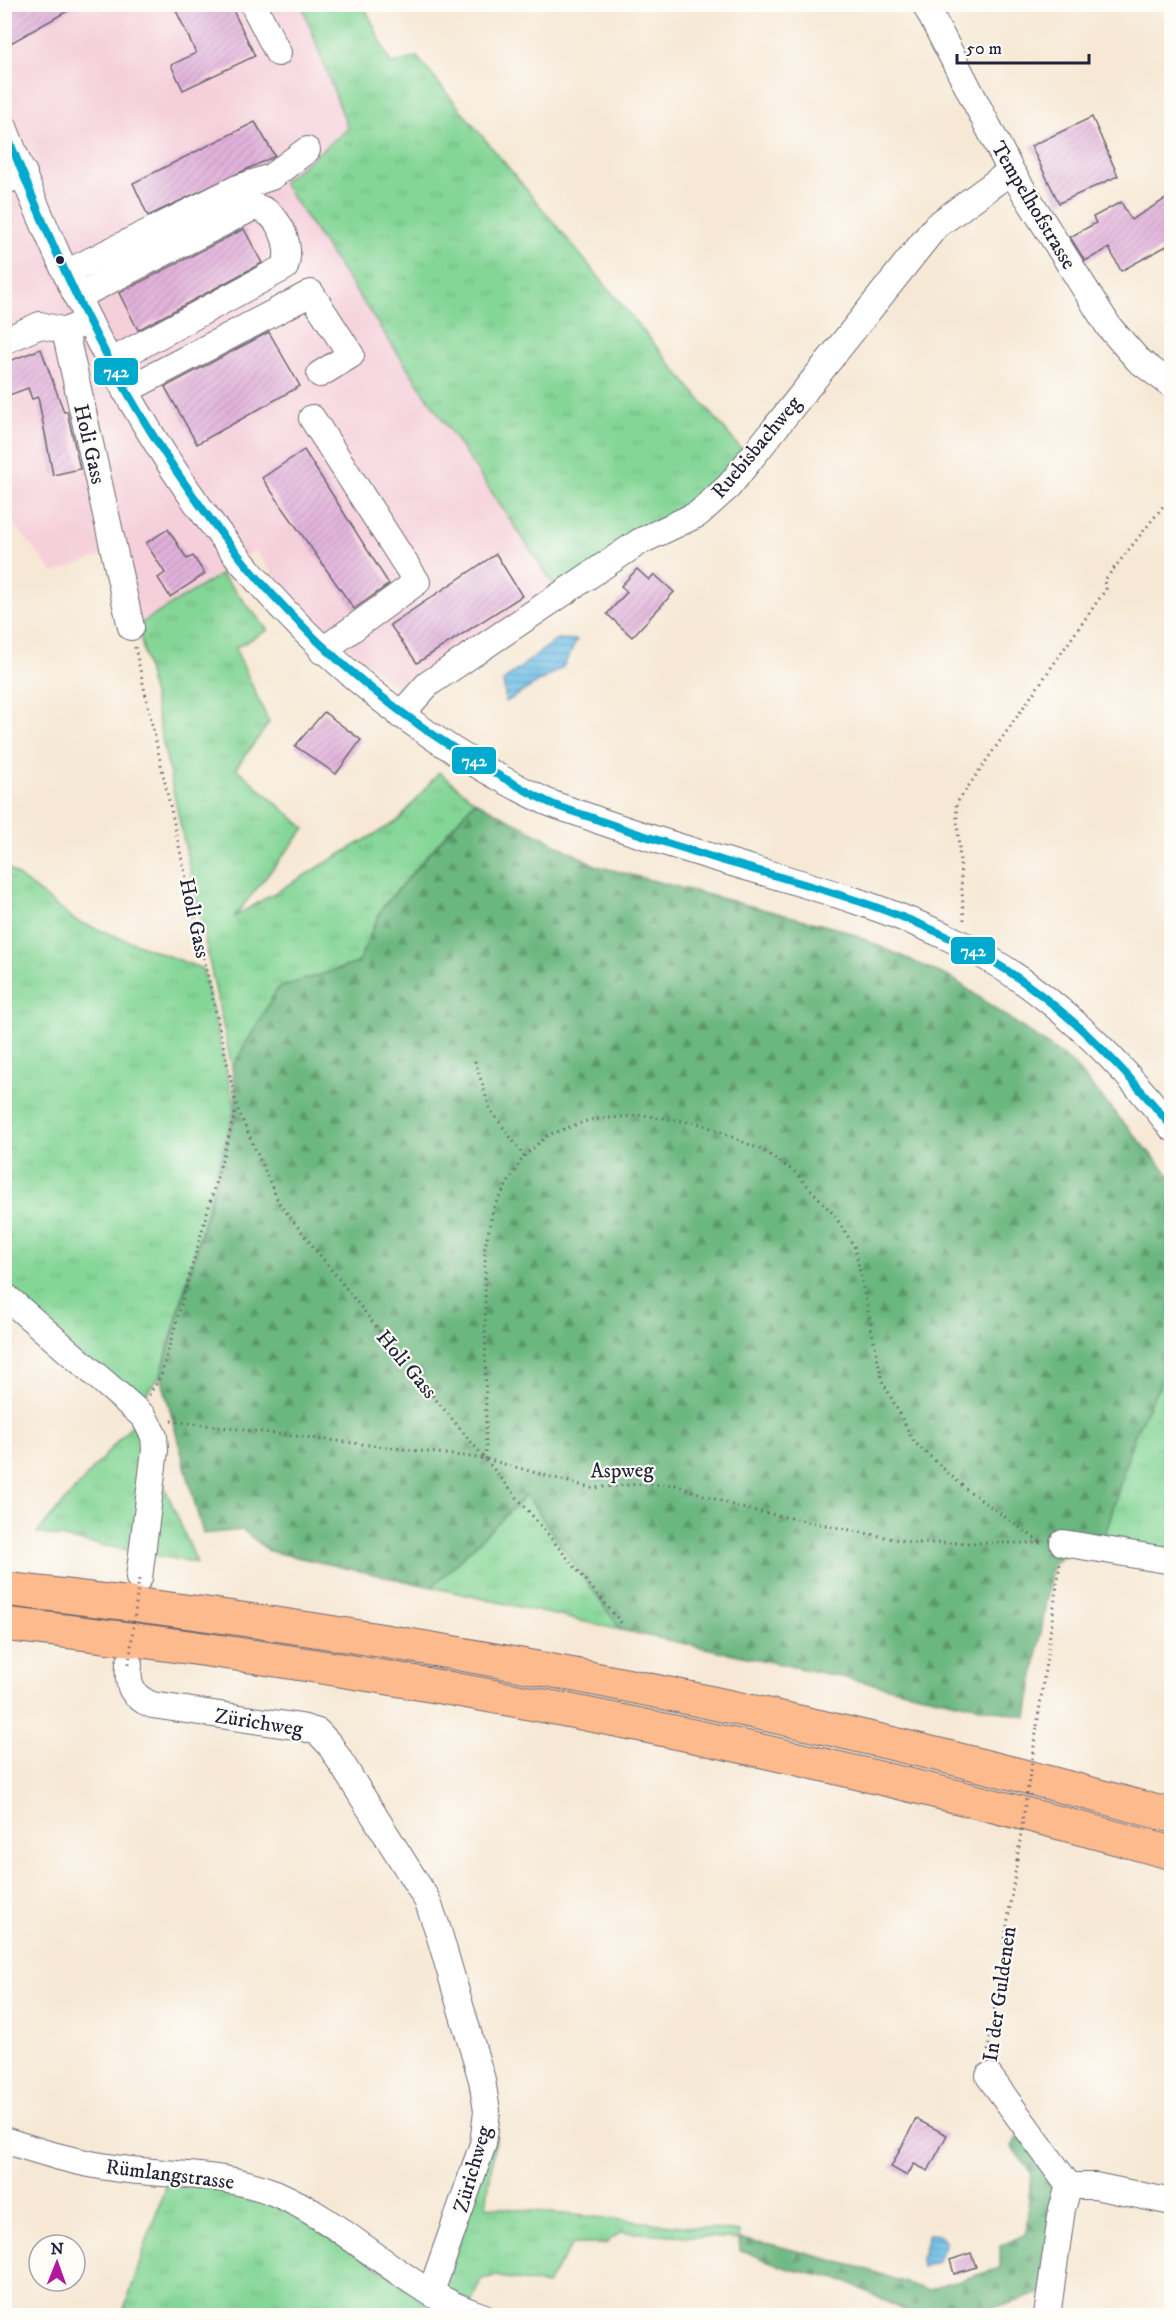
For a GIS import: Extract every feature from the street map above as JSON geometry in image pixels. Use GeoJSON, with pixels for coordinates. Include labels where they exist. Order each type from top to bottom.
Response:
{"type":"FeatureCollection","features":[{"type":"Feature","properties":{"kind":"highway"},"geometry":{"type":"LineString","coordinates":[[4,1589],[319,1630],[625,1684],[907,1747],[1172,1816]]}},
{"type":"Feature","properties":{"kind":"highway"},"geometry":{"type":"LineString","coordinates":[[4,1624],[335,1668],[607,1717],[899,1781],[1172,1852]]}},
{"type":"Feature","properties":{"kind":"street"},"geometry":{"type":"LineString","coordinates":[[253,4],[278,53]]}},
{"type":"Feature","properties":{"kind":"street","name":"Tempelhofstrasse"},"geometry":{"type":"LineString","coordinates":[[925,4],[1011,171],[1109,327],[1138,360],[1172,386]]}},
{"type":"Feature","properties":{"kind":"street"},"geometry":{"type":"LineString","coordinates":[[4,127],[14,177],[66,273],[125,391],[152,436],[213,527],[265,591],[322,651],[399,715],[445,746],[549,803],[664,843],[860,901],[962,944],[1036,990],[1065,1014],[1124,1071],[1172,1128]]}},
{"type":"Feature","properties":{"kind":"street"},"geometry":{"type":"LineString","coordinates":[[66,273],[238,188],[271,177],[307,150]]}},
{"type":"Feature","properties":{"kind":"street","name":"Ruebisbachweg"},"geometry":{"type":"LineString","coordinates":[[399,715],[429,684],[639,542],[698,514],[729,486],[936,226],[1011,171]]}},
{"type":"Feature","properties":{"kind":"street"},"geometry":{"type":"LineString","coordinates":[[77,297],[254,207],[264,208],[273,215],[288,246],[289,257],[285,267],[110,362]]}},
{"type":"Feature","properties":{"kind":"street"},"geometry":{"type":"LineString","coordinates":[[125,391],[310,293],[351,355],[320,374]]}},
{"type":"Feature","properties":{"kind":"street"},"geometry":{"type":"LineString","coordinates":[[4,341],[40,326],[65,332],[89,321]]}},
{"type":"Feature","properties":{"kind":"street","name":"Holi Gass"},"geometry":{"type":"LineString","coordinates":[[65,332],[131,627]]}},
{"type":"Feature","properties":{"kind":"street"},"geometry":{"type":"LineString","coordinates":[[312,418],[417,582],[322,651]]}},
{"type":"Feature","properties":{"kind":"street"},"geometry":{"type":"LineString","coordinates":[[4,1295],[141,1415],[154,1436],[155,1450],[139,1578]]}},
{"type":"Feature","properties":{"kind":"street"},"geometry":{"type":"LineString","coordinates":[[1052,1543],[1172,1561]]}},
{"type":"Feature","properties":{"kind":"street","name":"Zürichweg"},"geometry":{"type":"LineString","coordinates":[[129,1665],[128,1681],[131,1690],[139,1700],[152,1705],[301,1727],[318,1732],[330,1745],[427,1900],[437,1927],[488,2110],[483,2144],[438,2278],[431,2292]]}},
{"type":"Feature","properties":{"kind":"street","name":"In der Guldenen"},"geometry":{"type":"LineString","coordinates":[[989,2076],[1069,2186]]}},
{"type":"Feature","properties":{"kind":"street","name":"Rümlangstrasse"},"geometry":{"type":"LineString","coordinates":[[4,2140],[88,2164],[213,2176],[258,2186],[296,2203],[450,2305],[482,2316]]}},
{"type":"Feature","properties":{"kind":"street"},"geometry":{"type":"LineString","coordinates":[[1047,2316],[1062,2209],[1069,2186],[1095,2186],[1172,2202]]}},
{"type":"Feature","properties":{"kind":"path"},"geometry":{"type":"LineString","coordinates":[[962,944],[965,933],[956,804],[1106,589],[1104,581],[1172,495]]}},
{"type":"Feature","properties":{"kind":"path","name":"Holi Gass"},"geometry":{"type":"LineString","coordinates":[[131,627],[237,1108],[279,1203],[389,1343],[622,1625]]}},
{"type":"Feature","properties":{"kind":"path"},"geometry":{"type":"LineString","coordinates":[[475,1061],[490,1109],[524,1155]]}},
{"type":"Feature","properties":{"kind":"path"},"geometry":{"type":"LineString","coordinates":[[141,1415],[161,1376],[237,1108]]}},
{"type":"Feature","properties":{"kind":"path"},"geometry":{"type":"LineString","coordinates":[[486,1459],[485,1247],[494,1206],[524,1155],[548,1135],[589,1120],[642,1115],[702,1124],[764,1151],[796,1173],[835,1216],[855,1248],[882,1380],[914,1442],[966,1489],[1052,1543]]}},
{"type":"Feature","properties":{"kind":"path","name":"Aspweg"},"geometry":{"type":"LineString","coordinates":[[141,1415],[486,1459],[591,1488],[640,1484],[676,1485],[741,1508],[914,1543],[1052,1543]]}},
{"type":"Feature","properties":{"kind":"path","name":"In der Guldenen"},"geometry":{"type":"LineString","coordinates":[[989,2076],[987,2053],[1037,1726],[1052,1543]]}},
{"type":"Feature","properties":{"kind":"path"},"geometry":{"type":"LineString","coordinates":[[129,1665],[139,1578]]}},
{"type":"Feature","properties":{"kind":"shaded area"},"geometry":{"type":"Polygon","coordinates":[[[4,5],[302,5],[348,128],[282,182],[557,590],[404,694],[321,624],[275,576],[255,550],[136,625],[120,549],[54,573],[5,514],[4,5]]]}},
{"type":"Feature","properties":{"kind":"green space"},"geometry":{"type":"Polygon","coordinates":[[[302,5],[364,5],[391,64],[417,57],[749,459],[726,483],[557,589],[282,182],[348,129],[302,5]]]}},
{"type":"Feature","properties":{"kind":"green space"},"geometry":{"type":"Polygon","coordinates":[[[221,574],[268,630],[235,648],[269,723],[236,768],[305,828],[234,917],[399,820],[439,772],[475,801],[382,908],[358,963],[278,988],[232,1068],[138,625],[221,574]]]}},
{"type":"Feature","properties":{"kind":"green space"},"geometry":{"type":"Polygon","coordinates":[[[475,801],[597,866],[843,930],[953,979],[1070,1061],[1171,1177],[1171,1362],[1135,1433],[1102,1546],[1077,1541],[1052,1566],[1027,1717],[621,1630],[526,1495],[432,1587],[269,1551],[243,1530],[203,1534],[161,1376],[237,1108],[232,1068],[278,988],[358,963],[382,908],[475,801]]]}},
{"type":"Feature","properties":{"kind":"green space"},"geometry":{"type":"Polygon","coordinates":[[[4,865],[76,921],[203,969],[235,1107],[161,1374],[136,1407],[5,1291],[4,865]]]}},
{"type":"Feature","properties":{"kind":"green space"},"geometry":{"type":"Polygon","coordinates":[[[1171,1362],[1171,1559],[1102,1546],[1135,1433],[1171,1362]]]}},
{"type":"Feature","properties":{"kind":"green space"},"geometry":{"type":"Polygon","coordinates":[[[136,1420],[197,1563],[37,1533],[136,1420]]]}},
{"type":"Feature","properties":{"kind":"green space"},"geometry":{"type":"Polygon","coordinates":[[[526,1495],[621,1630],[432,1587],[526,1495]]]}},
{"type":"Feature","properties":{"kind":"green space"},"geometry":{"type":"Polygon","coordinates":[[[497,2128],[486,2206],[740,2232],[739,2239],[621,2232],[605,2244],[573,2244],[546,2285],[494,2276],[481,2280],[472,2304],[444,2287],[497,2128]]]}},
{"type":"Feature","properties":{"kind":"green space"},"geometry":{"type":"Polygon","coordinates":[[[1021,2130],[1055,2173],[1058,2207],[1041,2293],[1012,2303],[949,2315],[923,2315],[905,2311],[846,2281],[789,2269],[740,2250],[739,2239],[770,2244],[862,2268],[927,2290],[1000,2268],[1000,2246],[1026,2234],[1031,2173],[1012,2147],[1021,2130]]]}},
{"type":"Feature","properties":{"kind":"green space"},"geometry":{"type":"Polygon","coordinates":[[[168,2178],[261,2194],[426,2297],[422,2315],[122,2316],[168,2178]]]}},
{"type":"Feature","properties":{"kind":"water"},"geometry":{"type":"Polygon","coordinates":[[[557,639],[577,640],[563,667],[506,702],[503,681],[557,639]]]}},
{"type":"Feature","properties":{"kind":"water"},"geometry":{"type":"Polygon","coordinates":[[[929,2234],[938,2235],[946,2242],[936,2262],[922,2267],[921,2259],[929,2234]]]}},
{"type":"Feature","properties":{"kind":"building"},"geometry":{"type":"Polygon","coordinates":[[[4,4],[80,4],[9,44],[4,35],[4,4]]]}},
{"type":"Feature","properties":{"kind":"building"},"geometry":{"type":"Polygon","coordinates":[[[173,4],[230,4],[255,56],[183,90],[171,65],[196,53],[173,4]]]}},
{"type":"Feature","properties":{"kind":"building"},"geometry":{"type":"Polygon","coordinates":[[[1092,117],[1118,176],[1059,203],[1031,146],[1092,117]]]}},
{"type":"Feature","properties":{"kind":"building"},"geometry":{"type":"Polygon","coordinates":[[[255,122],[275,156],[148,216],[133,183],[255,122]]]}},
{"type":"Feature","properties":{"kind":"building"},"geometry":{"type":"Polygon","coordinates":[[[1172,195],[1172,243],[1121,271],[1109,248],[1085,261],[1070,237],[1096,223],[1093,217],[1121,202],[1131,220],[1172,195]]]}},
{"type":"Feature","properties":{"kind":"building"},"geometry":{"type":"Polygon","coordinates":[[[244,229],[262,263],[138,330],[119,293],[244,229]]]}},
{"type":"Feature","properties":{"kind":"building"},"geometry":{"type":"Polygon","coordinates":[[[269,332],[300,386],[197,444],[165,387],[269,332]]]}},
{"type":"Feature","properties":{"kind":"building"},"geometry":{"type":"Polygon","coordinates":[[[41,349],[64,412],[67,411],[80,469],[53,475],[38,397],[32,399],[28,388],[4,397],[4,363],[41,349]]]}},
{"type":"Feature","properties":{"kind":"building"},"geometry":{"type":"Polygon","coordinates":[[[304,450],[389,584],[354,609],[262,478],[304,450]]]}},
{"type":"Feature","properties":{"kind":"building"},"geometry":{"type":"Polygon","coordinates":[[[168,529],[187,559],[193,556],[205,574],[170,597],[158,578],[165,573],[146,543],[168,529]]]}},
{"type":"Feature","properties":{"kind":"building"},"geometry":{"type":"Polygon","coordinates":[[[496,554],[522,596],[417,663],[390,625],[496,554]]]}},
{"type":"Feature","properties":{"kind":"building"},"geometry":{"type":"Polygon","coordinates":[[[637,569],[649,580],[654,574],[674,592],[632,637],[607,614],[627,592],[621,586],[637,569]]]}},
{"type":"Feature","properties":{"kind":"building"},"geometry":{"type":"Polygon","coordinates":[[[324,712],[361,740],[336,774],[295,746],[324,712]]]}},
{"type":"Feature","properties":{"kind":"building"},"geometry":{"type":"Polygon","coordinates":[[[916,2119],[947,2135],[928,2171],[914,2164],[907,2176],[891,2167],[916,2119]]]}},
{"type":"Feature","properties":{"kind":"building"},"geometry":{"type":"Polygon","coordinates":[[[971,2253],[976,2267],[954,2274],[950,2260],[971,2253]]]}},
{"type":"Feature","properties":{"kind":"transit line","name":"742"},"geometry":{"type":"LineString","coordinates":[[4,128],[83,310],[133,403],[174,467],[217,528],[264,586],[316,639],[371,689],[432,734],[498,775],[564,809],[724,861],[874,906],[960,943],[991,960],[1049,1001],[1101,1048],[1172,1127]]}}]}
